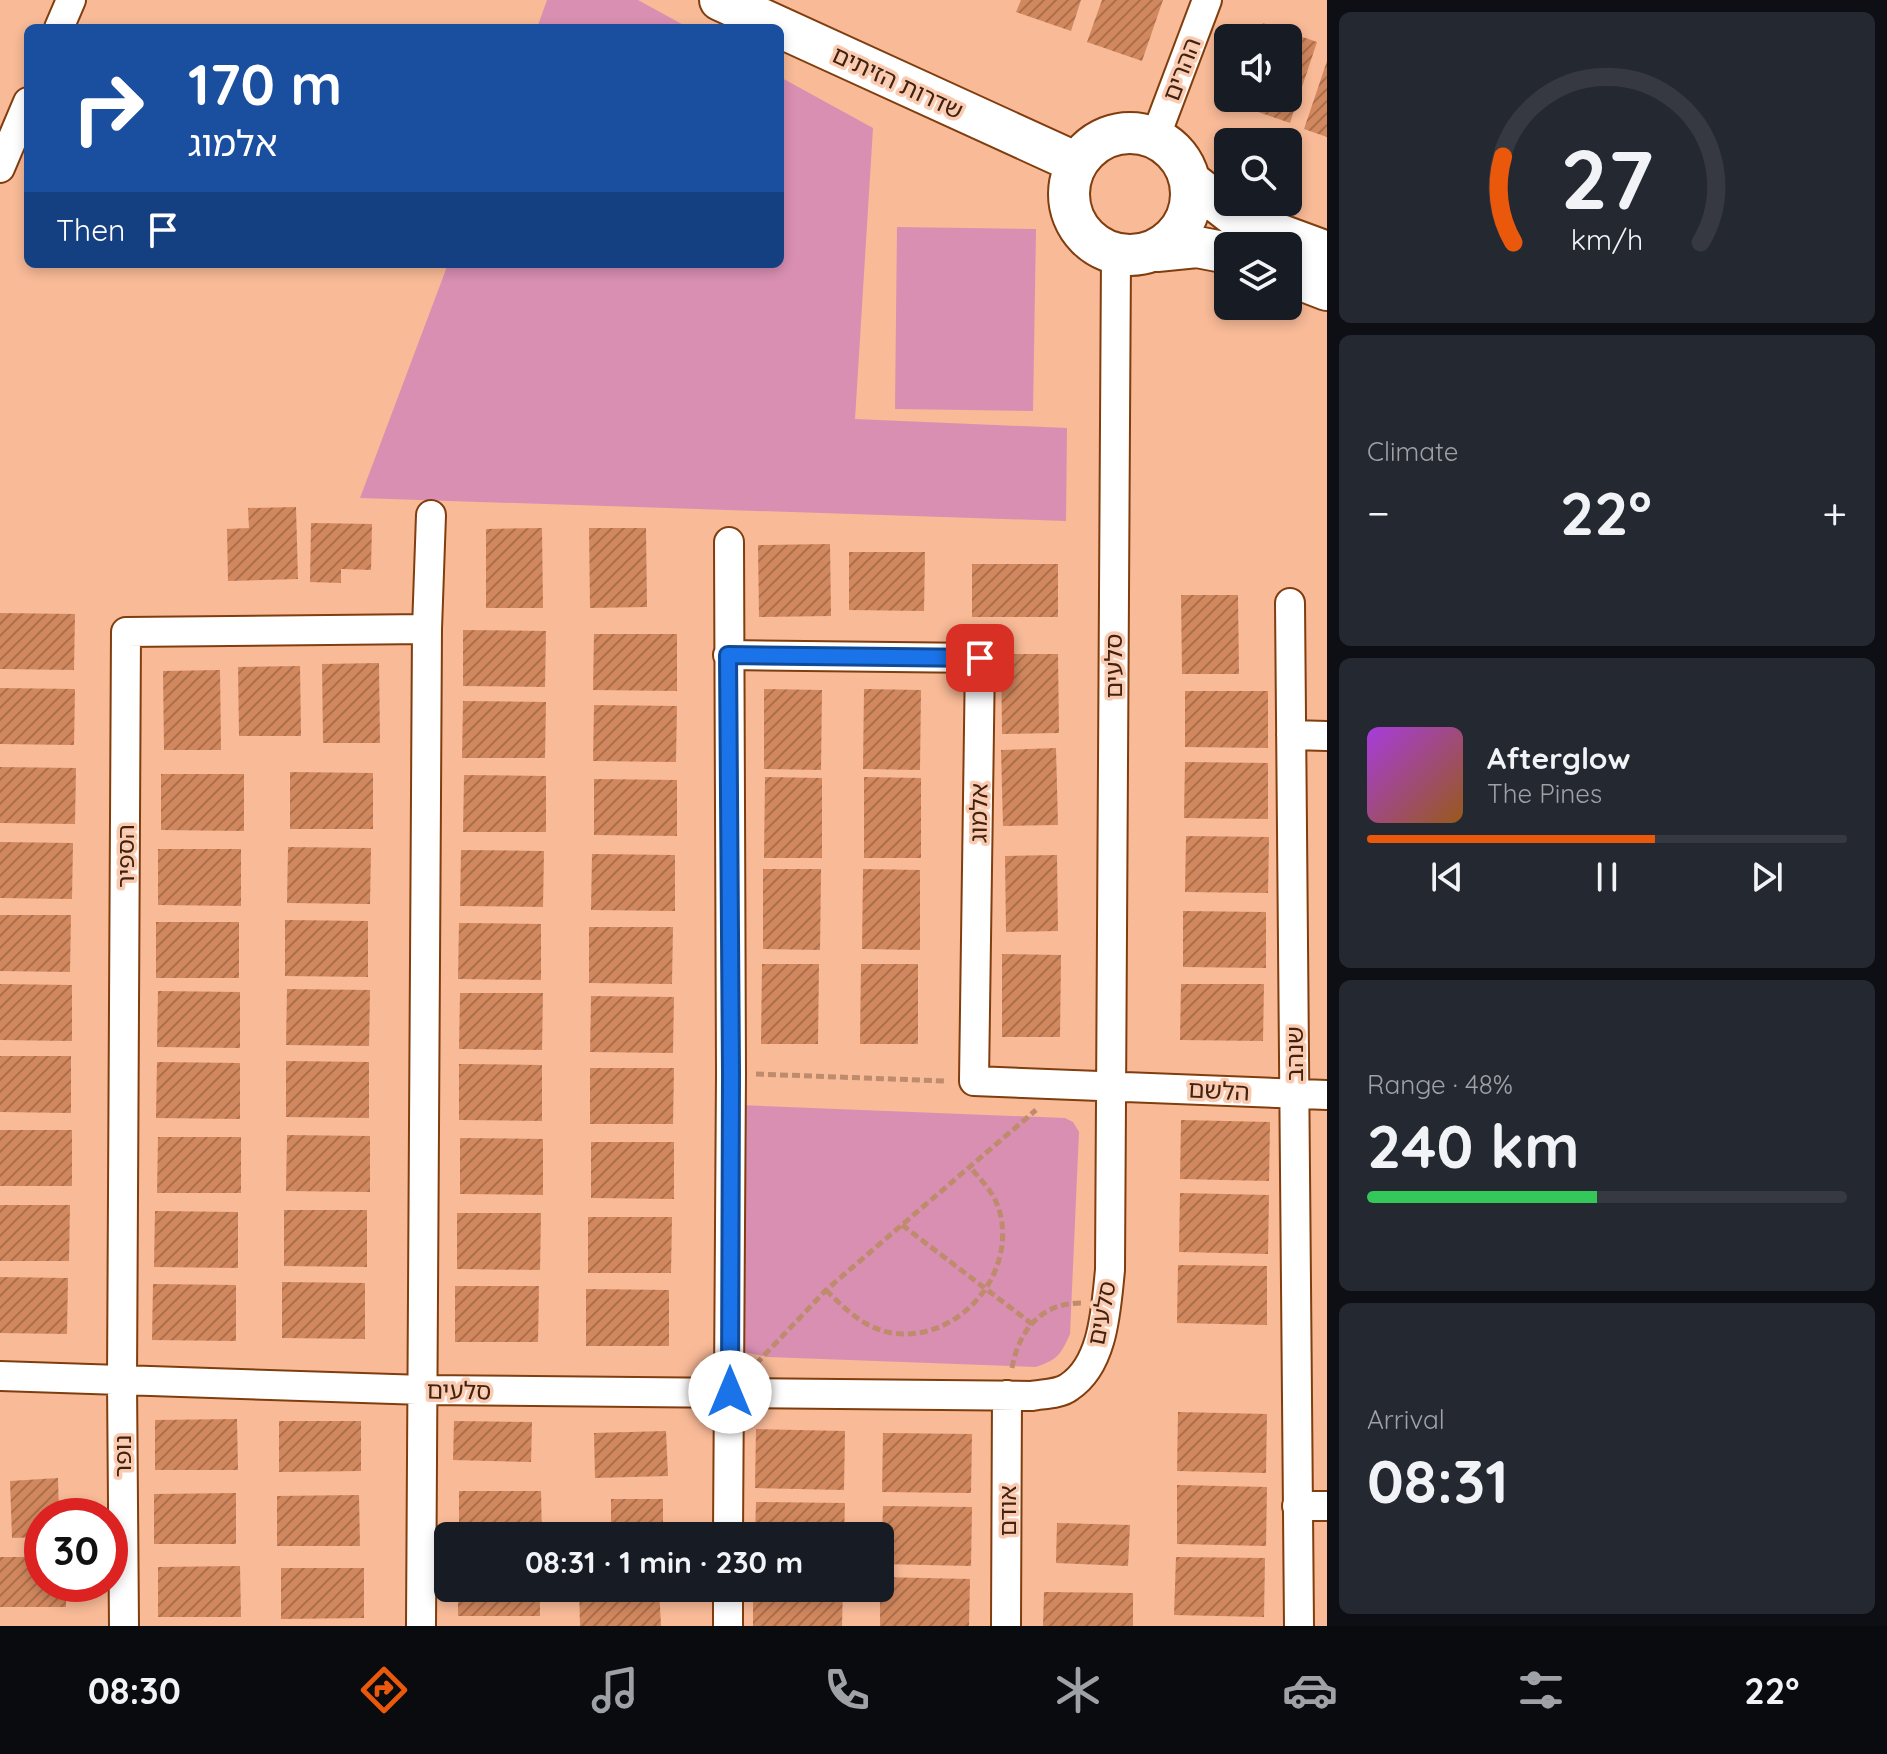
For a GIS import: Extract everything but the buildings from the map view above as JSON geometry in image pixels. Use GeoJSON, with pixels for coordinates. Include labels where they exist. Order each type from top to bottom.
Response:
{"type":"FeatureCollection","features":[{"type":"Feature","properties":{"kind":"street"},"geometry":{"type":"LineString","coordinates":[[61,24],[71,0]]}},
{"type":"Feature","properties":{"kind":"street","name":"שדרות הזיתים"},"geometry":{"type":"LineString","coordinates":[[720,0],[773,24]]}},
{"type":"Feature","properties":{"kind":"street","name":"ההרים"},"geometry":{"type":"LineString","coordinates":[[1155,138],[1207,0]]}},
{"type":"Feature","properties":{"kind":"street","name":"שדרות הזיתים"},"geometry":{"type":"LineString","coordinates":[[784,29],[1077,163]]}},
{"type":"Feature","properties":{"kind":"street"},"geometry":{"type":"LineString","coordinates":[[0,168],[24,111]]}},
{"type":"Feature","properties":{"kind":"street"},"geometry":{"type":"LineString","coordinates":[[1157,251],[1186,222],[1191,202],[1191,182],[1184,163],[1171,148],[1155,138],[1137,133],[1111,136],[1088,149],[1077,163],[1070,181],[1069,199],[1073,218],[1083,235],[1098,247],[1116,255],[1137,256],[1197,247],[1214,250]]}},
{"type":"Feature","properties":{"kind":"street"},"geometry":{"type":"LineString","coordinates":[[1191,182],[1240,220],[1327,252]]}},
{"type":"Feature","properties":{"kind":"street","name":"סלעים"},"geometry":{"type":"LineString","coordinates":[[0,1376],[424,1390],[1032,1396],[1066,1390],[1084,1375],[1096,1349],[1110,1270],[1116,255]]}},
{"type":"Feature","properties":{"kind":"street"},"geometry":{"type":"LineString","coordinates":[[1302,280],[1327,290]]}},
{"type":"Feature","properties":{"kind":"street"},"geometry":{"type":"LineString","coordinates":[[421,1626],[427,629],[431,515]]}},
{"type":"Feature","properties":{"kind":"street"},"geometry":{"type":"LineString","coordinates":[[728,1522],[731,1073],[729,542]]}},
{"type":"Feature","properties":{"kind":"street","name":"שנהב"},"geometry":{"type":"LineString","coordinates":[[1290,603],[1299,1626]]}},
{"type":"Feature","properties":{"kind":"street","name":"הספיר"},"geometry":{"type":"LineString","coordinates":[[122,1382],[126,632],[427,629]]}},
{"type":"Feature","properties":{"kind":"street","name":"אלמוג"},"geometry":{"type":"LineString","coordinates":[[728,655],[980,658],[974,1081]]}},
{"type":"Feature","properties":{"kind":"street"},"geometry":{"type":"LineString","coordinates":[[1291,735],[1327,736]]}},
{"type":"Feature","properties":{"kind":"street"},"geometry":{"type":"LineString","coordinates":[[974,1081],[1111,1085]]}},
{"type":"Feature","properties":{"kind":"street","name":"הלשם"},"geometry":{"type":"LineString","coordinates":[[1111,1085],[1327,1095]]}},
{"type":"Feature","properties":{"kind":"street","name":"נופר"},"geometry":{"type":"LineString","coordinates":[[122,1382],[124,1626]]}},
{"type":"Feature","properties":{"kind":"street","name":"אודם"},"geometry":{"type":"LineString","coordinates":[[1006,1626],[1007,1395]]}},
{"type":"Feature","properties":{"kind":"street"},"geometry":{"type":"LineString","coordinates":[[1297,1506],[1327,1506]]}},
{"type":"Feature","properties":{"kind":"street"},"geometry":{"type":"LineString","coordinates":[[728,1602],[728,1626]]}},
{"type":"Feature","properties":{"kind":"path"},"geometry":{"type":"LineString","coordinates":[[731,1073],[974,1081]]}},
{"type":"Feature","properties":{"kind":"path"},"geometry":{"type":"LineString","coordinates":[[730,1392],[826,1290],[1067,1084]]}},
{"type":"Feature","properties":{"kind":"path"},"geometry":{"type":"LineString","coordinates":[[826,1290],[850,1314],[889,1333],[912,1335],[935,1329],[959,1317],[986,1289],[998,1267],[1003,1243],[1000,1211],[989,1189],[970,1167]]}},
{"type":"Feature","properties":{"kind":"path"},"geometry":{"type":"LineString","coordinates":[[902,1225],[1032,1324]]}},
{"type":"Feature","properties":{"kind":"path"},"geometry":{"type":"LineString","coordinates":[[1007,1395],[1014,1358],[1040,1313],[1066,1303],[1106,1303]]}},
{"type":"Feature","properties":{"kind":"shaded area"},"geometry":{"type":"Polygon","coordinates":[[[547,0],[638,0],[682,24],[538,24],[547,0]]]}},
{"type":"Feature","properties":{"kind":"shaded area"},"geometry":{"type":"Polygon","coordinates":[[[784,79],[873,128],[855,419],[1067,428],[1066,521],[360,498],[446,268],[784,268],[784,79]]]}},
{"type":"Feature","properties":{"kind":"shaded area"},"geometry":{"type":"Polygon","coordinates":[[[897,227],[1036,229],[1033,411],[895,409],[897,227]]]}},
{"type":"Feature","properties":{"kind":"shaded area"},"geometry":{"type":"Polygon","coordinates":[[[739,1105],[1065,1118],[1073,1122],[1079,1132],[1070,1334],[1061,1352],[1054,1359],[1036,1367],[768,1357],[743,1352],[739,1105]]]}},
{"type":"Feature","properties":{"kind":"route"},"geometry":{"type":"LineString","coordinates":[[730,1392],[728,655],[980,658]]}}]}
